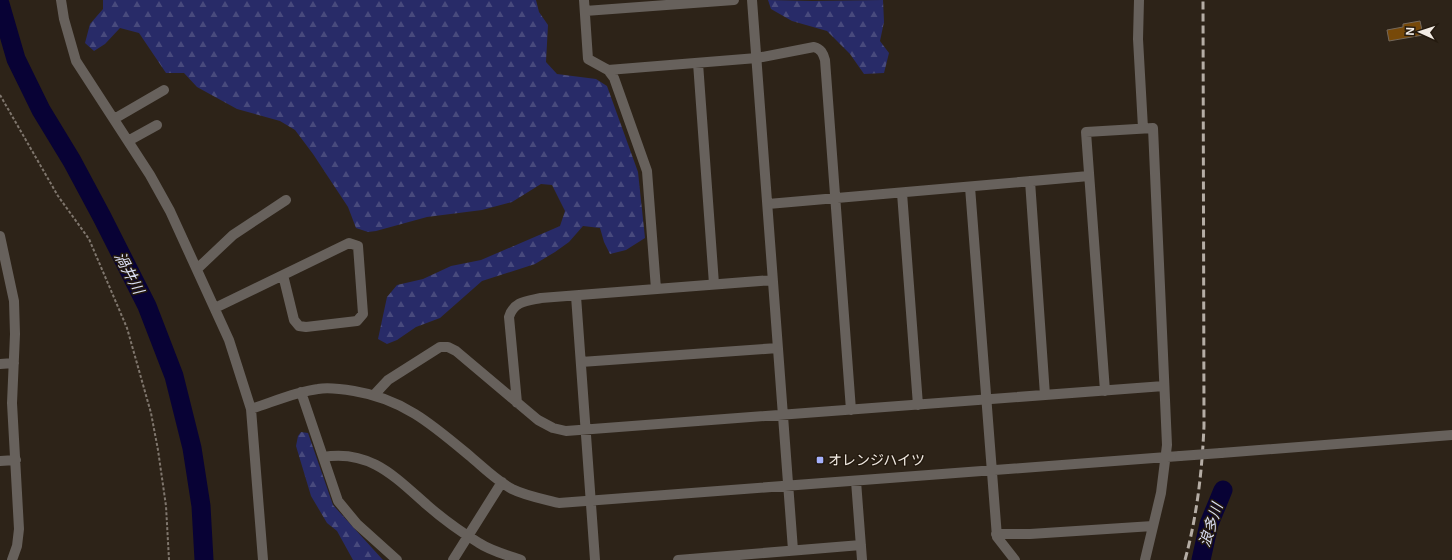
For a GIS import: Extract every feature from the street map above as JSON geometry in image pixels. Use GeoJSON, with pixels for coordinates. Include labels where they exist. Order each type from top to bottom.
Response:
{"type":"FeatureCollection","features":[{"type":"Feature","properties":{"kind":"street"},"geometry":{"type":"LineString","coordinates":[[61,0],[65,27],[76,61],[150,175],[170,211],[229,340],[251,409],[263,560]]}},
{"type":"Feature","properties":{"kind":"street"},"geometry":{"type":"LineString","coordinates":[[584,0],[588,59],[608,70],[620,91],[647,171],[656,289]]}},
{"type":"Feature","properties":{"kind":"street"},"geometry":{"type":"LineString","coordinates":[[585,11],[734,0]]}},
{"type":"Feature","properties":{"kind":"street"},"geometry":{"type":"LineString","coordinates":[[752,0],[793,550]]}},
{"type":"Feature","properties":{"kind":"street"},"geometry":{"type":"LineString","coordinates":[[1140,0],[1138,39],[1143,128]]}},
{"type":"Feature","properties":{"kind":"street"},"geometry":{"type":"LineString","coordinates":[[608,70],[757,58],[814,47],[819,48],[825,60],[850,410]]}},
{"type":"Feature","properties":{"kind":"street"},"geometry":{"type":"LineString","coordinates":[[698,63],[714,284]]}},
{"type":"Feature","properties":{"kind":"street"},"geometry":{"type":"LineString","coordinates":[[114,119],[164,90]]}},
{"type":"Feature","properties":{"kind":"street"},"geometry":{"type":"LineString","coordinates":[[128,141],[157,125]]}},
{"type":"Feature","properties":{"kind":"street"},"geometry":{"type":"LineString","coordinates":[[1105,391],[1086,132],[1152,128],[1166,457],[1161,493],[1145,560]]}},
{"type":"Feature","properties":{"kind":"street"},"geometry":{"type":"LineString","coordinates":[[768,204],[1089,176]]}},
{"type":"Feature","properties":{"kind":"street"},"geometry":{"type":"LineString","coordinates":[[1030,182],[1044,396]]}},
{"type":"Feature","properties":{"kind":"street"},"geometry":{"type":"LineString","coordinates":[[970,187],[996,537],[1015,560]]}},
{"type":"Feature","properties":{"kind":"street"},"geometry":{"type":"LineString","coordinates":[[902,192],[918,405]]}},
{"type":"Feature","properties":{"kind":"street"},"geometry":{"type":"LineString","coordinates":[[197,269],[233,236],[286,200]]}},
{"type":"Feature","properties":{"kind":"street"},"geometry":{"type":"LineString","coordinates":[[0,236],[3,260],[14,301],[14,363],[12,403],[19,529],[17,546],[12,560]]}},
{"type":"Feature","properties":{"kind":"street"},"geometry":{"type":"LineString","coordinates":[[215,308],[283,275],[349,243],[358,246],[363,314],[357,321],[306,328],[299,326],[294,320],[283,275]]}},
{"type":"Feature","properties":{"kind":"street"},"geometry":{"type":"LineString","coordinates":[[517,403],[509,317],[511,309],[517,304],[541,298],[772,280]]}},
{"type":"Feature","properties":{"kind":"street"},"geometry":{"type":"LineString","coordinates":[[576,296],[595,560]]}},
{"type":"Feature","properties":{"kind":"street"},"geometry":{"type":"LineString","coordinates":[[374,395],[388,380],[440,347],[448,347],[456,350],[538,420],[553,428],[566,431],[1164,386]]}},
{"type":"Feature","properties":{"kind":"street"},"geometry":{"type":"LineString","coordinates":[[581,362],[778,348]]}},
{"type":"Feature","properties":{"kind":"street"},"geometry":{"type":"LineString","coordinates":[[0,364],[14,363]]}},
{"type":"Feature","properties":{"kind":"street"},"geometry":{"type":"LineString","coordinates":[[251,409],[301,392],[319,388],[374,395],[393,402],[430,422],[512,489],[546,500],[559,502],[590,502],[1452,435]]}},
{"type":"Feature","properties":{"kind":"street"},"geometry":{"type":"LineString","coordinates":[[301,392],[338,501],[357,524],[397,560]]}},
{"type":"Feature","properties":{"kind":"street"},"geometry":{"type":"LineString","coordinates":[[323,457],[346,454],[360,458],[389,472],[430,508],[468,536],[480,544],[521,560]]}},
{"type":"Feature","properties":{"kind":"street"},"geometry":{"type":"LineString","coordinates":[[0,461],[16,460]]}},
{"type":"Feature","properties":{"kind":"street"},"geometry":{"type":"LineString","coordinates":[[856,481],[862,560]]}},
{"type":"Feature","properties":{"kind":"street"},"geometry":{"type":"LineString","coordinates":[[453,560],[502,482]]}},
{"type":"Feature","properties":{"kind":"street"},"geometry":{"type":"LineString","coordinates":[[996,534],[1030,534],[1153,526]]}},
{"type":"Feature","properties":{"kind":"street"},"geometry":{"type":"LineString","coordinates":[[678,560],[861,545]]}},
{"type":"Feature","properties":{"kind":"path"},"geometry":{"type":"LineString","coordinates":[[0,96],[58,196],[89,239],[127,328],[150,406],[158,450],[166,506],[169,560]]}},
{"type":"Feature","properties":{"kind":"green space"},"geometry":{"type":"Polygon","coordinates":[[[103,0],[536,0],[539,12],[548,25],[546,62],[557,74],[596,79],[607,86],[638,172],[645,238],[626,250],[610,254],[604,242],[600,228],[583,226],[569,242],[555,252],[535,264],[482,281],[440,318],[416,327],[397,340],[387,344],[378,339],[387,297],[397,285],[423,279],[451,266],[481,260],[560,226],[565,211],[552,185],[541,184],[512,202],[482,210],[427,217],[376,231],[368,232],[356,228],[348,207],[313,154],[295,130],[280,121],[237,109],[197,87],[184,73],[166,73],[139,33],[120,28],[105,44],[94,51],[85,43],[90,24],[103,9],[103,0]]]}},
{"type":"Feature","properties":{"kind":"green space"},"geometry":{"type":"Polygon","coordinates":[[[768,0],[883,0],[884,22],[880,41],[889,53],[884,73],[864,74],[850,54],[827,31],[792,21],[771,9],[768,0]]]}},
{"type":"Feature","properties":{"kind":"green space"},"geometry":{"type":"Polygon","coordinates":[[[301,432],[308,433],[333,505],[383,560],[353,560],[337,531],[327,523],[311,496],[296,446],[298,436],[301,432]]]}},
{"type":"Feature","properties":{"kind":"building"},"geometry":{"type":"Polygon","coordinates":[[[1420,21],[1423,35],[1389,41],[1387,30],[1403,27],[1403,24],[1420,21]]]}},
{"type":"Feature","properties":{"kind":"waterway","name":"渦井川"},"geometry":{"type":"LineString","coordinates":[[0,4],[16,59],[41,110],[72,161],[102,217],[147,306],[174,376],[192,448],[201,506],[204,560]]}},
{"type":"Feature","properties":{"kind":"waterway","name":"浪多川"},"geometry":{"type":"LineString","coordinates":[[1201,560],[1209,524],[1223,490]]}},
{"type":"Feature","properties":{"kind":"railway"},"geometry":{"type":"LineString","coordinates":[[1185,560],[1193,527],[1198,494],[1204,426],[1203,0]]}},
{"type":"Feature","properties":{"kind":"place","name":"オレンジハイツ"},"geometry":{"type":"Point","coordinates":[820,460]}}]}
